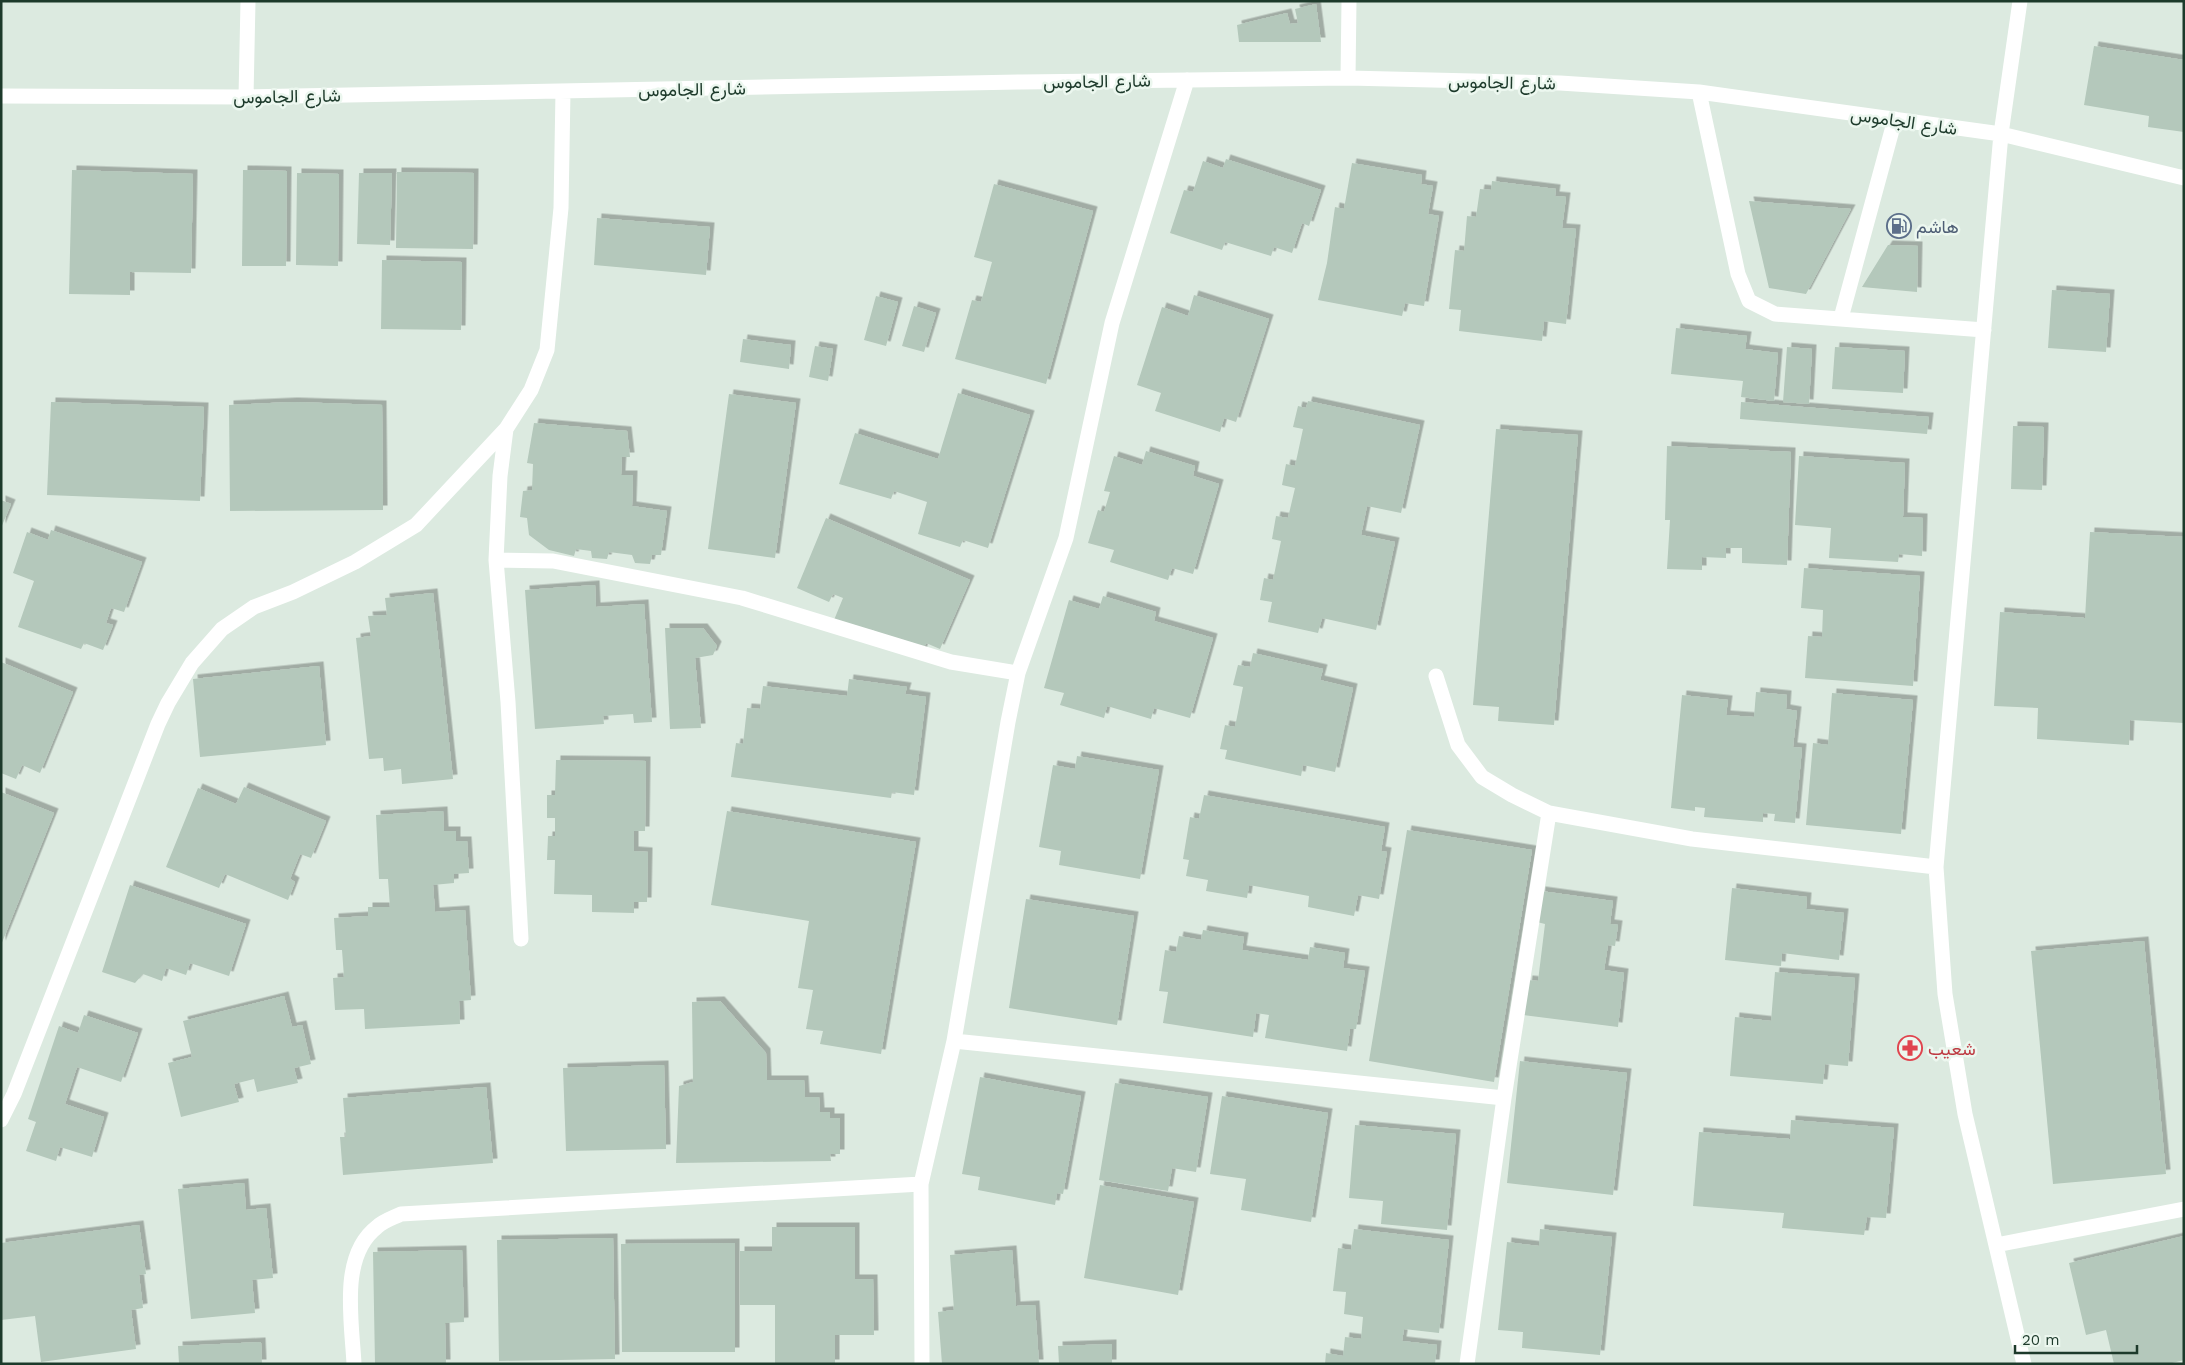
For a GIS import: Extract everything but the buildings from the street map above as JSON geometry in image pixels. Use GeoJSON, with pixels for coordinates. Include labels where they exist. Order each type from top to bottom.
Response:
{"type":"FeatureCollection","features":[{"type":"Feature","properties":{"kind":"street"},"geometry":{"type":"LineString","coordinates":[[246,97],[248,1]]}},
{"type":"Feature","properties":{"kind":"street"},"geometry":{"type":"LineString","coordinates":[[1348,78],[1349,1]]}},
{"type":"Feature","properties":{"kind":"street"},"geometry":{"type":"LineString","coordinates":[[2020,1],[2001,134],[1936,867],[1945,994],[1965,1114],[2024,1364]]}},
{"type":"Feature","properties":{"kind":"street","name":"شارع الجاموس"},"geometry":{"type":"LineString","coordinates":[[1,96],[246,97],[1348,78],[1560,83],[1699,92],[2001,134],[2184,178]]}},
{"type":"Feature","properties":{"kind":"street"},"geometry":{"type":"LineString","coordinates":[[922,1364],[921,1184],[954,1041],[1018,672],[1066,538],[1112,322],[1187,80]]}},
{"type":"Feature","properties":{"kind":"street"},"geometry":{"type":"LineString","coordinates":[[1,1120],[14,1094],[158,724],[192,663],[222,629],[240,615],[355,562],[416,525],[506,429],[531,390],[547,350],[561,208],[563,91]]}},
{"type":"Feature","properties":{"kind":"street"},"geometry":{"type":"LineString","coordinates":[[1699,92],[1738,274],[1748,301],[1775,314],[1984,330]]}},
{"type":"Feature","properties":{"kind":"street"},"geometry":{"type":"LineString","coordinates":[[1841,318],[1895,119]]}},
{"type":"Feature","properties":{"kind":"street"},"geometry":{"type":"LineString","coordinates":[[506,429],[500,476],[496,560],[507,693],[521,939]]}},
{"type":"Feature","properties":{"kind":"street"},"geometry":{"type":"LineString","coordinates":[[496,560],[553,561],[742,598],[951,662],[1018,672]]}},
{"type":"Feature","properties":{"kind":"street"},"geometry":{"type":"LineString","coordinates":[[1436,676],[1458,745],[1482,777],[1512,795],[1549,813],[1692,839],[1936,867]]}},
{"type":"Feature","properties":{"kind":"street"},"geometry":{"type":"LineString","coordinates":[[1467,1364],[1504,1098],[1549,813]]}},
{"type":"Feature","properties":{"kind":"street"},"geometry":{"type":"LineString","coordinates":[[954,1041],[1504,1098]]}},
{"type":"Feature","properties":{"kind":"street"},"geometry":{"type":"LineString","coordinates":[[354,1364],[350,1278],[360,1248],[376,1227],[401,1214],[921,1184]]}},
{"type":"Feature","properties":{"kind":"street"},"geometry":{"type":"LineString","coordinates":[[1996,1245],[2184,1209]]}},
{"type":"Feature","properties":{"kind":"place","name":"هاشم"},"geometry":{"type":"Point","coordinates":[1899,226]}},
{"type":"Feature","properties":{"kind":"place","name":"شعيب"},"geometry":{"type":"Point","coordinates":[1910,1048]}}]}
